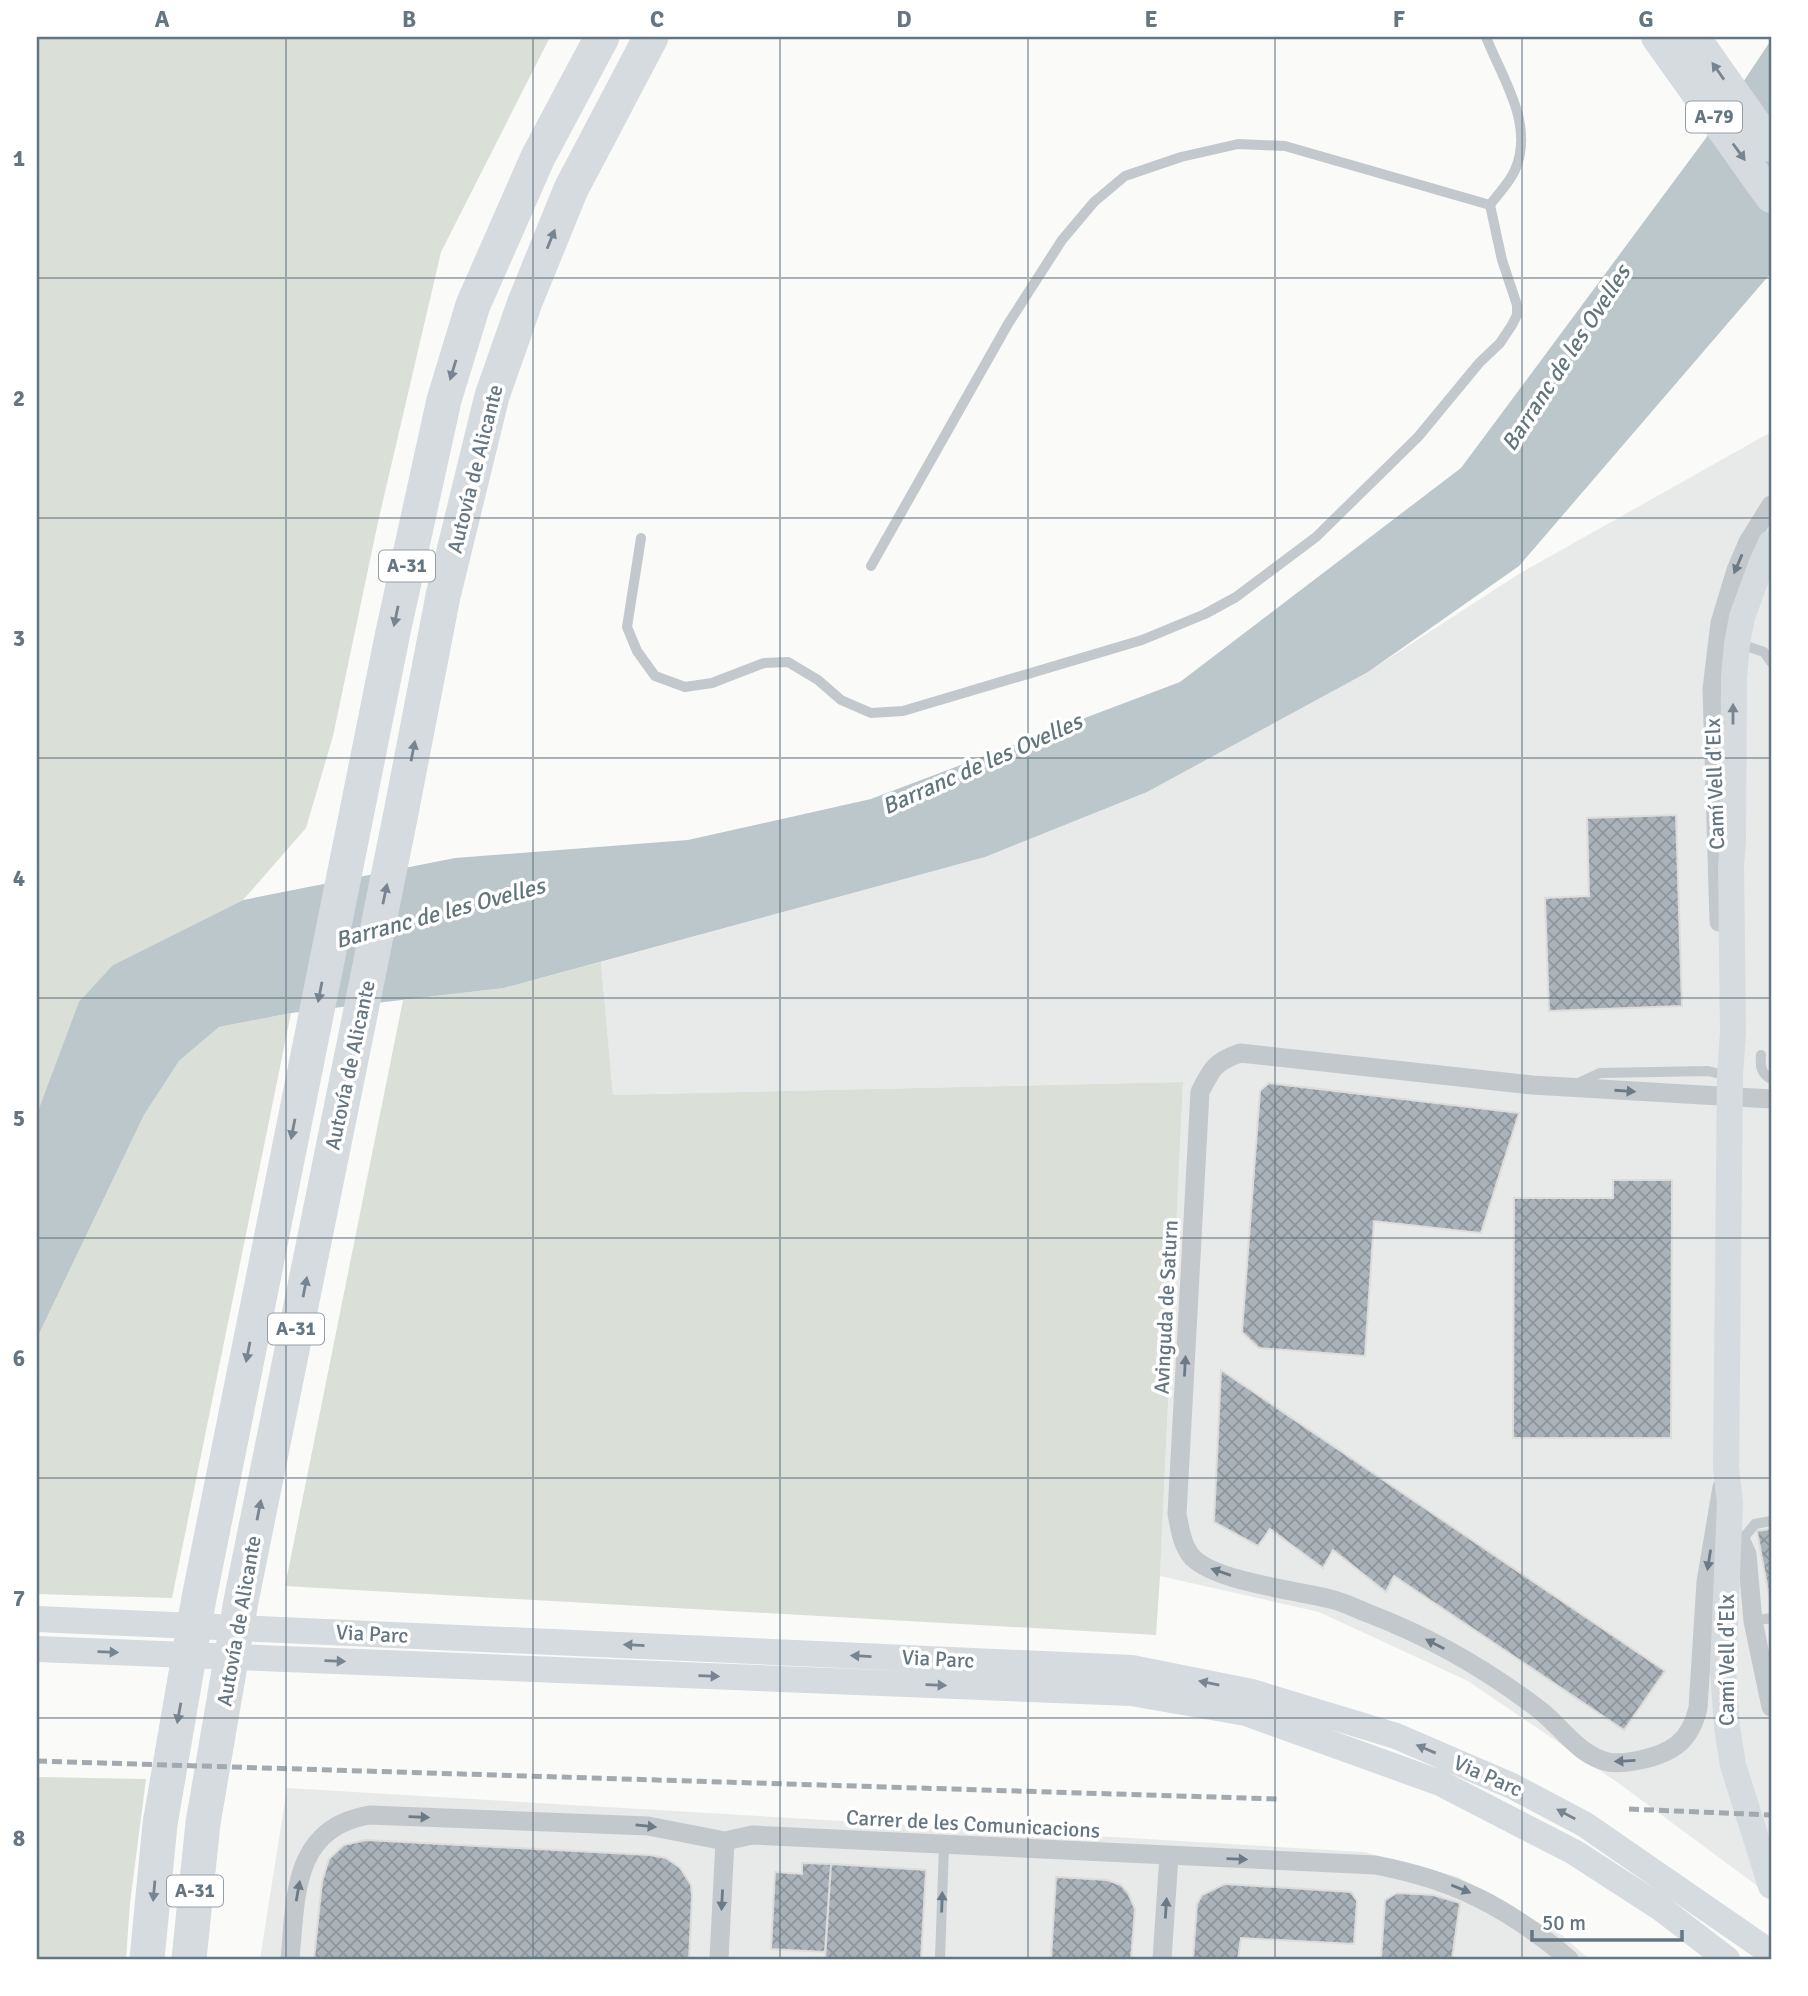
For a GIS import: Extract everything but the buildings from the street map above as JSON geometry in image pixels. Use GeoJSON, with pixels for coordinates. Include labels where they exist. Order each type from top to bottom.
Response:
{"type":"FeatureCollection","features":[{"type":"Feature","properties":{"kind":"highway"},"geometry":{"type":"LineString","coordinates":[[473,305],[485,236],[533,129],[580,37]]}},
{"type":"Feature","properties":{"kind":"highway","name":"Autovía de Alicante"},"geometry":{"type":"LineString","coordinates":[[147,1959],[160,1824],[199,1598],[353,829],[444,400],[473,305],[538,157],[585,64],[602,37]]}},
{"type":"Feature","properties":{"kind":"highway","name":"Autovía de Alicante"},"geometry":{"type":"LineString","coordinates":[[189,1959],[203,1823],[241,1601],[443,596],[492,396],[525,302],[571,189],[650,37]]}},
{"type":"Feature","properties":{"kind":"highway","name":"A-79"},"geometry":{"type":"LineString","coordinates":[[1657,37],[1771,197]]}},
{"type":"Feature","properties":{"kind":"highway","name":"A-79"},"geometry":{"type":"LineString","coordinates":[[1694,37],[1771,146]]}},
{"type":"Feature","properties":{"kind":"main road","name":"Camí Vell d'Elx"},"geometry":{"type":"LineString","coordinates":[[1768,559],[1742,617],[1734,677],[1731,867],[1733,1032],[1730,1086],[1726,1469],[1735,1541],[1723,1670],[1726,1719],[1733,1765],[1771,1886]]}},
{"type":"Feature","properties":{"kind":"main road","name":"Via Parc"},"geometry":{"type":"LineString","coordinates":[[43,1619],[1132,1668],[1252,1692],[1396,1735],[1512,1786],[1584,1824],[1771,1953]]}},
{"type":"Feature","properties":{"kind":"main road","name":"Via Parc"},"geometry":{"type":"LineString","coordinates":[[38,1649],[1131,1693],[1246,1713],[1440,1783],[1574,1852],[1659,1907],[1727,1959]]}},
{"type":"Feature","properties":{"kind":"street","name":"Camí Vell d'Elx"},"geometry":{"type":"LineString","coordinates":[[1730,1086],[1719,936],[1712,688],[1720,623],[1727,594],[1748,542],[1771,505]]}},
{"type":"Feature","properties":{"kind":"street","name":"Avinguda de Saturn"},"geometry":{"type":"LineString","coordinates":[[1686,1737],[1661,1755],[1633,1762],[1608,1762],[1585,1752],[1541,1711],[1463,1658],[1396,1623],[1333,1600],[1252,1582],[1208,1568],[1192,1557],[1183,1541],[1177,1514],[1200,1092],[1220,1060],[1240,1053],[1570,1087],[1730,1086],[1771,1099]]}},
{"type":"Feature","properties":{"kind":"street","name":"Camí Vell d'Elx"},"geometry":{"type":"LineString","coordinates":[[1686,1737],[1694,1725],[1698,1708],[1706,1582],[1718,1500],[1726,1469]]}},
{"type":"Feature","properties":{"kind":"street"},"geometry":{"type":"LineString","coordinates":[[1735,1541],[1747,1554],[1762,1619],[1771,1707]]}},
{"type":"Feature","properties":{"kind":"street","name":"Carrer de les Comunicacions"},"geometry":{"type":"LineString","coordinates":[[290,1959],[296,1896],[304,1861],[314,1844],[331,1828],[351,1818],[369,1815],[648,1826],[724,1841],[752,1835],[1375,1865],[1414,1872],[1465,1890],[1502,1909],[1537,1932],[1569,1959]]}},
{"type":"Feature","properties":{"kind":"street"},"geometry":{"type":"LineString","coordinates":[[719,1959],[724,1841]]}},
{"type":"Feature","properties":{"kind":"street"},"geometry":{"type":"LineString","coordinates":[[1162,1959],[1169,1856]]}},
{"type":"Feature","properties":{"kind":"lane"},"geometry":{"type":"LineString","coordinates":[[641,538],[627,627],[637,652],[655,676],[685,687],[712,683],[764,663],[788,662],[818,680],[841,700],[870,713],[903,711],[1142,640],[1205,614],[1236,597],[1316,537],[1418,437],[1480,362],[1500,343],[1517,315],[1517,305],[1502,260],[1490,205],[1515,171],[1521,151],[1521,128],[1516,106],[1486,37]]}},
{"type":"Feature","properties":{"kind":"lane"},"geometry":{"type":"LineString","coordinates":[[871,566],[1008,324],[1062,240],[1094,202],[1125,176],[1181,157],[1238,144],[1285,146],[1490,205]]}},
{"type":"Feature","properties":{"kind":"lane"},"geometry":{"type":"LineString","coordinates":[[1737,644],[1764,652],[1771,662]]}},
{"type":"Feature","properties":{"kind":"lane"},"geometry":{"type":"LineString","coordinates":[[1761,1055],[1760,1067],[1771,1079]]}},
{"type":"Feature","properties":{"kind":"lane"},"geometry":{"type":"LineString","coordinates":[[1735,1541],[1755,1524],[1771,1521]]}},
{"type":"Feature","properties":{"kind":"lane"},"geometry":{"type":"LineString","coordinates":[[940,1959],[944,1845]]}},
{"type":"Feature","properties":{"kind":"shaded area"},"geometry":{"type":"Polygon","coordinates":[[[37,37],[550,37],[441,252],[378,522],[333,736],[306,828],[243,900],[113,965],[37,1114],[37,37]]]}},
{"type":"Feature","properties":{"kind":"shaded area"},"geometry":{"type":"Polygon","coordinates":[[[1771,432],[1771,1896],[1621,1785],[1468,1681],[1319,1612],[1160,1576],[1183,1082],[613,1095],[601,962],[985,857],[1147,792],[1368,672],[1517,575],[1771,432]]]}},
{"type":"Feature","properties":{"kind":"shaded area"},"geometry":{"type":"Polygon","coordinates":[[[601,962],[613,1095],[1183,1082],[1156,1635],[285,1586],[403,1000],[504,988],[601,962]]]}},
{"type":"Feature","properties":{"kind":"shaded area"},"geometry":{"type":"Polygon","coordinates":[[[291,1013],[172,1598],[37,1594],[37,1338],[144,1115],[179,1061],[219,1027],[291,1013]]]}},
{"type":"Feature","properties":{"kind":"shaded area"},"geometry":{"type":"Polygon","coordinates":[[[37,1777],[146,1779],[130,1903],[126,1959],[37,1959],[37,1777]]]}},
{"type":"Feature","properties":{"kind":"shaded area"},"geometry":{"type":"Polygon","coordinates":[[[287,1788],[1364,1852],[1458,1877],[1563,1936],[1589,1959],[260,1959],[287,1788]]]}},
{"type":"Feature","properties":{"kind":"water","name":"Barranc de les Ovelles"},"geometry":{"type":"Polygon","coordinates":[[[1771,40],[1771,273],[1519,566],[1368,672],[1147,792],[985,857],[504,988],[291,1013],[219,1027],[179,1061],[144,1115],[37,1338],[37,1114],[79,1002],[113,965],[243,900],[455,858],[688,840],[871,799],[1180,682],[1461,468],[1706,138],[1771,40]]]}},
{"type":"Feature","properties":{"kind":"railway"},"geometry":{"type":"LineString","coordinates":[[37,1761],[1278,1799]]}},
{"type":"Feature","properties":{"kind":"railway"},"geometry":{"type":"LineString","coordinates":[[1629,1809],[1771,1815]]}}]}
